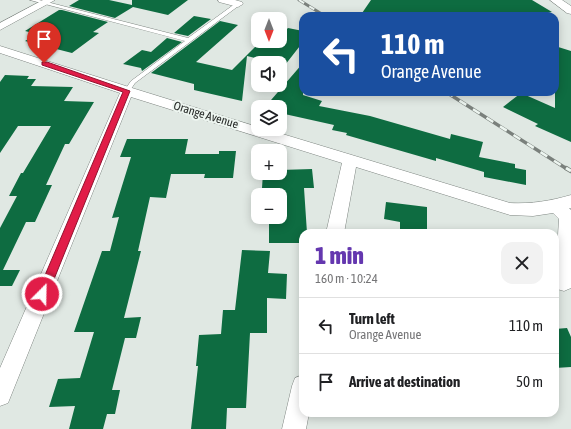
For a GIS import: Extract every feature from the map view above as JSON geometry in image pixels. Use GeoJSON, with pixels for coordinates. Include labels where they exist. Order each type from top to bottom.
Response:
{"type":"FeatureCollection","features":[{"type":"Feature","properties":{"kind":"street"},"geometry":{"type":"LineString","coordinates":[[223,0],[238,4]]}},
{"type":"Feature","properties":{"kind":"street"},"geometry":{"type":"LineString","coordinates":[[558,0],[571,11]]}},
{"type":"Feature","properties":{"kind":"street"},"geometry":{"type":"LineString","coordinates":[[0,27],[47,1]]}},
{"type":"Feature","properties":{"kind":"street","name":"Orange Avenue"},"geometry":{"type":"LineString","coordinates":[[0,49],[127,91],[510,209],[527,211],[564,204]]}},
{"type":"Feature","properties":{"kind":"street"},"geometry":{"type":"LineString","coordinates":[[0,395],[127,91]]}},
{"type":"Feature","properties":{"kind":"street"},"geometry":{"type":"LineString","coordinates":[[336,229],[350,160]]}},
{"type":"Feature","properties":{"kind":"street"},"geometry":{"type":"LineString","coordinates":[[564,204],[568,216],[564,283]]}},
{"type":"Feature","properties":{"kind":"street"},"geometry":{"type":"LineString","coordinates":[[294,429],[299,405]]}},
{"type":"Feature","properties":{"kind":"lane"},"geometry":{"type":"LineString","coordinates":[[33,0],[47,1],[190,40]]}},
{"type":"Feature","properties":{"kind":"lane"},"geometry":{"type":"LineString","coordinates":[[127,91],[133,82],[238,4]]}},
{"type":"Feature","properties":{"kind":"building"},"geometry":{"type":"Polygon","coordinates":[[[79,0],[109,0],[132,5],[132,0],[188,0],[168,15],[133,7],[115,18],[69,6],[79,0]]]}},
{"type":"Feature","properties":{"kind":"building"},"geometry":{"type":"Polygon","coordinates":[[[371,0],[532,0],[552,12],[363,12],[371,0]]]}},
{"type":"Feature","properties":{"kind":"building"},"geometry":{"type":"Polygon","coordinates":[[[59,10],[108,22],[93,32],[99,33],[72,53],[25,41],[37,34],[25,31],[59,10]]]}},
{"type":"Feature","properties":{"kind":"building"},"geometry":{"type":"Polygon","coordinates":[[[194,16],[211,19],[188,36],[174,33],[194,16]]]}},
{"type":"Feature","properties":{"kind":"building"},"geometry":{"type":"Polygon","coordinates":[[[220,21],[238,25],[196,62],[232,70],[254,48],[287,48],[287,29],[299,30],[299,47],[287,62],[287,56],[247,56],[242,101],[194,90],[194,84],[151,73],[220,21]]]}},
{"type":"Feature","properties":{"kind":"building"},"geometry":{"type":"Polygon","coordinates":[[[167,38],[182,42],[142,71],[141,68],[123,64],[142,50],[151,52],[167,38]]]}},
{"type":"Feature","properties":{"kind":"building"},"geometry":{"type":"Polygon","coordinates":[[[559,47],[571,51],[571,142],[535,126],[538,124],[503,107],[517,96],[528,96],[555,108],[555,96],[559,96],[559,47]]]}},
{"type":"Feature","properties":{"kind":"building"},"geometry":{"type":"Polygon","coordinates":[[[299,68],[299,96],[306,96],[322,101],[319,106],[370,116],[450,139],[451,134],[483,142],[479,157],[515,164],[515,168],[526,170],[526,185],[484,177],[484,172],[436,158],[436,161],[346,135],[347,133],[332,130],[334,125],[287,115],[287,100],[271,100],[278,92],[287,92],[287,82],[299,68]]]}},
{"type":"Feature","properties":{"kind":"building"},"geometry":{"type":"Polygon","coordinates":[[[5,75],[29,76],[27,79],[36,79],[31,86],[73,87],[64,101],[94,102],[69,144],[65,144],[46,185],[52,185],[35,222],[26,222],[3,270],[20,270],[12,286],[0,286],[0,228],[17,196],[9,196],[21,173],[23,173],[51,126],[18,126],[0,153],[0,82],[5,75]]]}},
{"type":"Feature","properties":{"kind":"building"},"geometry":{"type":"Polygon","coordinates":[[[127,139],[188,139],[185,154],[219,154],[219,151],[236,151],[233,178],[204,178],[205,174],[171,174],[166,198],[150,197],[138,251],[141,251],[124,318],[141,317],[136,338],[125,338],[112,390],[120,390],[115,414],[107,414],[103,429],[69,429],[75,406],[49,407],[58,379],[80,378],[94,332],[74,332],[102,251],[110,251],[119,217],[112,218],[131,157],[120,157],[127,139]]]}},
{"type":"Feature","properties":{"kind":"building"},"geometry":{"type":"Polygon","coordinates":[[[312,169],[314,188],[304,188],[307,229],[299,229],[299,243],[269,243],[269,224],[287,224],[287,188],[262,188],[263,180],[287,180],[287,170],[312,169]]]}},
{"type":"Feature","properties":{"kind":"building"},"geometry":{"type":"Polygon","coordinates":[[[386,202],[427,207],[427,229],[400,229],[400,222],[384,219],[386,202]]]}},
{"type":"Feature","properties":{"kind":"building"},"geometry":{"type":"Polygon","coordinates":[[[242,250],[270,251],[268,273],[287,274],[286,299],[267,298],[267,333],[250,333],[246,408],[227,408],[226,429],[191,429],[198,366],[196,366],[199,335],[221,334],[223,310],[235,310],[242,250]]]}},
{"type":"Feature","properties":{"kind":"building"},"geometry":{"type":"Polygon","coordinates":[[[567,328],[571,337],[571,367],[559,368],[559,329],[567,328]]]}},
{"type":"Feature","properties":{"kind":"railway"},"geometry":{"type":"LineString","coordinates":[[299,0],[318,12]]}},
{"type":"Feature","properties":{"kind":"railway"},"geometry":{"type":"LineString","coordinates":[[452,96],[567,169]]}},
{"type":"Feature","properties":{"kind":"railway"},"geometry":{"type":"LineString","coordinates":[[566,168],[571,171]]}},
{"type":"Feature","properties":{"kind":"route"},"geometry":{"type":"LineString","coordinates":[[42,294],[127,91],[44,63]]}}]}
